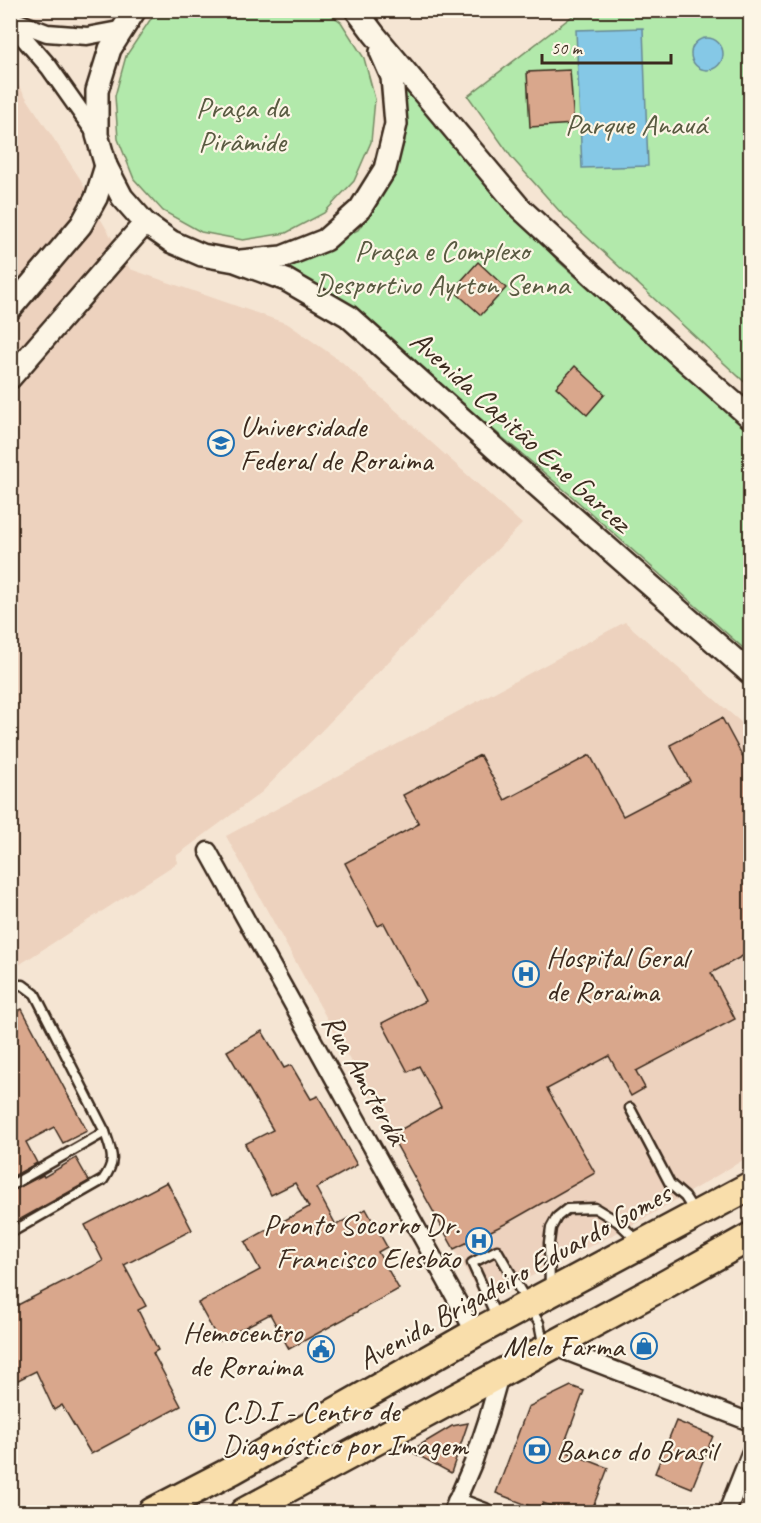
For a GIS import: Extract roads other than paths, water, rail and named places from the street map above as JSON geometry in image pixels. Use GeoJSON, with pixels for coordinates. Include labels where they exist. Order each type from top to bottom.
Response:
{"type":"FeatureCollection","features":[{"type":"Feature","properties":{"kind":"main road","name":"Avenida Brigadeiro Eduardo Gomes"},"geometry":{"type":"LineString","coordinates":[[152,1512],[233,1470],[539,1298],[750,1186]]}},
{"type":"Feature","properties":{"kind":"main road"},"geometry":{"type":"LineString","coordinates":[[703,1211],[728,1202],[739,1202],[750,1209]]}},
{"type":"Feature","properties":{"kind":"main road"},"geometry":{"type":"LineString","coordinates":[[244,1512],[500,1375],[741,1242],[750,1227]]}},
{"type":"Feature","properties":{"kind":"main road"},"geometry":{"type":"LineString","coordinates":[[233,1470],[256,1466],[268,1475],[267,1490],[244,1512]]}},
{"type":"Feature","properties":{"kind":"street","name":"Avenida Capitão Ene Garcez"},"geometry":{"type":"LineString","coordinates":[[356,11],[520,208],[750,417]]}},
{"type":"Feature","properties":{"kind":"street","name":"Avenida Capitão Ene Garcez"},"geometry":{"type":"LineString","coordinates":[[133,16],[110,49],[97,91],[97,135],[105,166],[122,197],[145,223],[172,242],[192,251],[235,261],[286,280],[348,316],[750,672]]}},
{"type":"Feature","properties":{"kind":"street"},"geometry":{"type":"LineString","coordinates":[[10,20],[47,33],[87,36],[133,16]]}},
{"type":"Feature","properties":{"kind":"street"},"geometry":{"type":"LineString","coordinates":[[10,20],[49,67],[97,135]]}},
{"type":"Feature","properties":{"kind":"street","name":"Avenida Capitão Ene Garcez"},"geometry":{"type":"LineString","coordinates":[[235,261],[282,257],[325,240],[360,209],[379,179],[385,169],[396,124],[392,77],[374,34]]}},
{"type":"Feature","properties":{"kind":"street"},"geometry":{"type":"LineString","coordinates":[[10,309],[81,225],[96,198],[105,166]]}},
{"type":"Feature","properties":{"kind":"street"},"geometry":{"type":"LineString","coordinates":[[10,378],[145,223]]}},
{"type":"Feature","properties":{"kind":"street","name":"Rua Amsterdã"},"geometry":{"type":"LineString","coordinates":[[208,851],[486,1327]]}},
{"type":"Feature","properties":{"kind":"street"},"geometry":{"type":"LineString","coordinates":[[546,1349],[750,1422]]}},
{"type":"Feature","properties":{"kind":"street"},"geometry":{"type":"LineString","coordinates":[[484,1512],[454,1507],[488,1421],[500,1375]]}},
{"type":"Feature","properties":{"kind":"street"},"geometry":{"type":"LineString","coordinates":[[727,1512],[750,1454]]}},
{"type":"Feature","properties":{"kind":"lane"},"geometry":{"type":"LineString","coordinates":[[10,985],[23,985],[35,994],[105,1132],[113,1156],[111,1169],[103,1180],[10,1233]]}},
{"type":"Feature","properties":{"kind":"lane"},"geometry":{"type":"LineString","coordinates":[[630,1108],[670,1184],[703,1211]]}},
{"type":"Feature","properties":{"kind":"lane"},"geometry":{"type":"LineString","coordinates":[[10,1186],[105,1132]]}},
{"type":"Feature","properties":{"kind":"lane"},"geometry":{"type":"LineString","coordinates":[[546,1349],[539,1323],[539,1298],[551,1228],[557,1217],[567,1209],[595,1208],[618,1222],[642,1244]]}},
{"type":"Feature","properties":{"kind":"lane"},"geometry":{"type":"LineString","coordinates":[[486,1327],[472,1263],[497,1250],[539,1298]]}},
{"type":"Feature","properties":{"kind":"water"},"geometry":{"type":"Polygon","coordinates":[[[643,28],[648,166],[582,168],[576,30],[643,28]]]}},
{"type":"Feature","properties":{"kind":"water"},"geometry":{"type":"Polygon","coordinates":[[[707,38],[718,43],[723,54],[718,65],[707,70],[696,65],[691,54],[696,43],[707,38]]]}},
{"type":"Feature","properties":{"kind":"place","name":"Universidade Federal de Roraima"},"geometry":{"type":"Point","coordinates":[221,443]}},
{"type":"Feature","properties":{"kind":"place","name":"Hospital Geral de Roraima"},"geometry":{"type":"Point","coordinates":[526,974]}},
{"type":"Feature","properties":{"kind":"place","name":"Pronto Socorro Dr. Francisco Elesbão"},"geometry":{"type":"Point","coordinates":[479,1241]}},
{"type":"Feature","properties":{"kind":"place","name":"Melo Farma"},"geometry":{"type":"Point","coordinates":[644,1346]}},
{"type":"Feature","properties":{"kind":"place","name":"Hemocentro de Roraima"},"geometry":{"type":"Point","coordinates":[321,1349]}},
{"type":"Feature","properties":{"kind":"place","name":"C.D.I - Centro de Diagnóstico por Imagem"},"geometry":{"type":"Point","coordinates":[202,1428]}},
{"type":"Feature","properties":{"kind":"place","name":"Banco do Brasil"},"geometry":{"type":"Point","coordinates":[537,1450]}},
{"type":"Feature","properties":{"kind":"park label","name":"Praça da Pirâmide"},"geometry":{"type":"Point","coordinates":[242,124]}},
{"type":"Feature","properties":{"kind":"park label","name":"Parque Anauá"},"geometry":{"type":"Point","coordinates":[636,124]}},
{"type":"Feature","properties":{"kind":"park label","name":"Praça e Complexo Desportivo Ayrton Senna"},"geometry":{"type":"Point","coordinates":[442,267]}}]}
